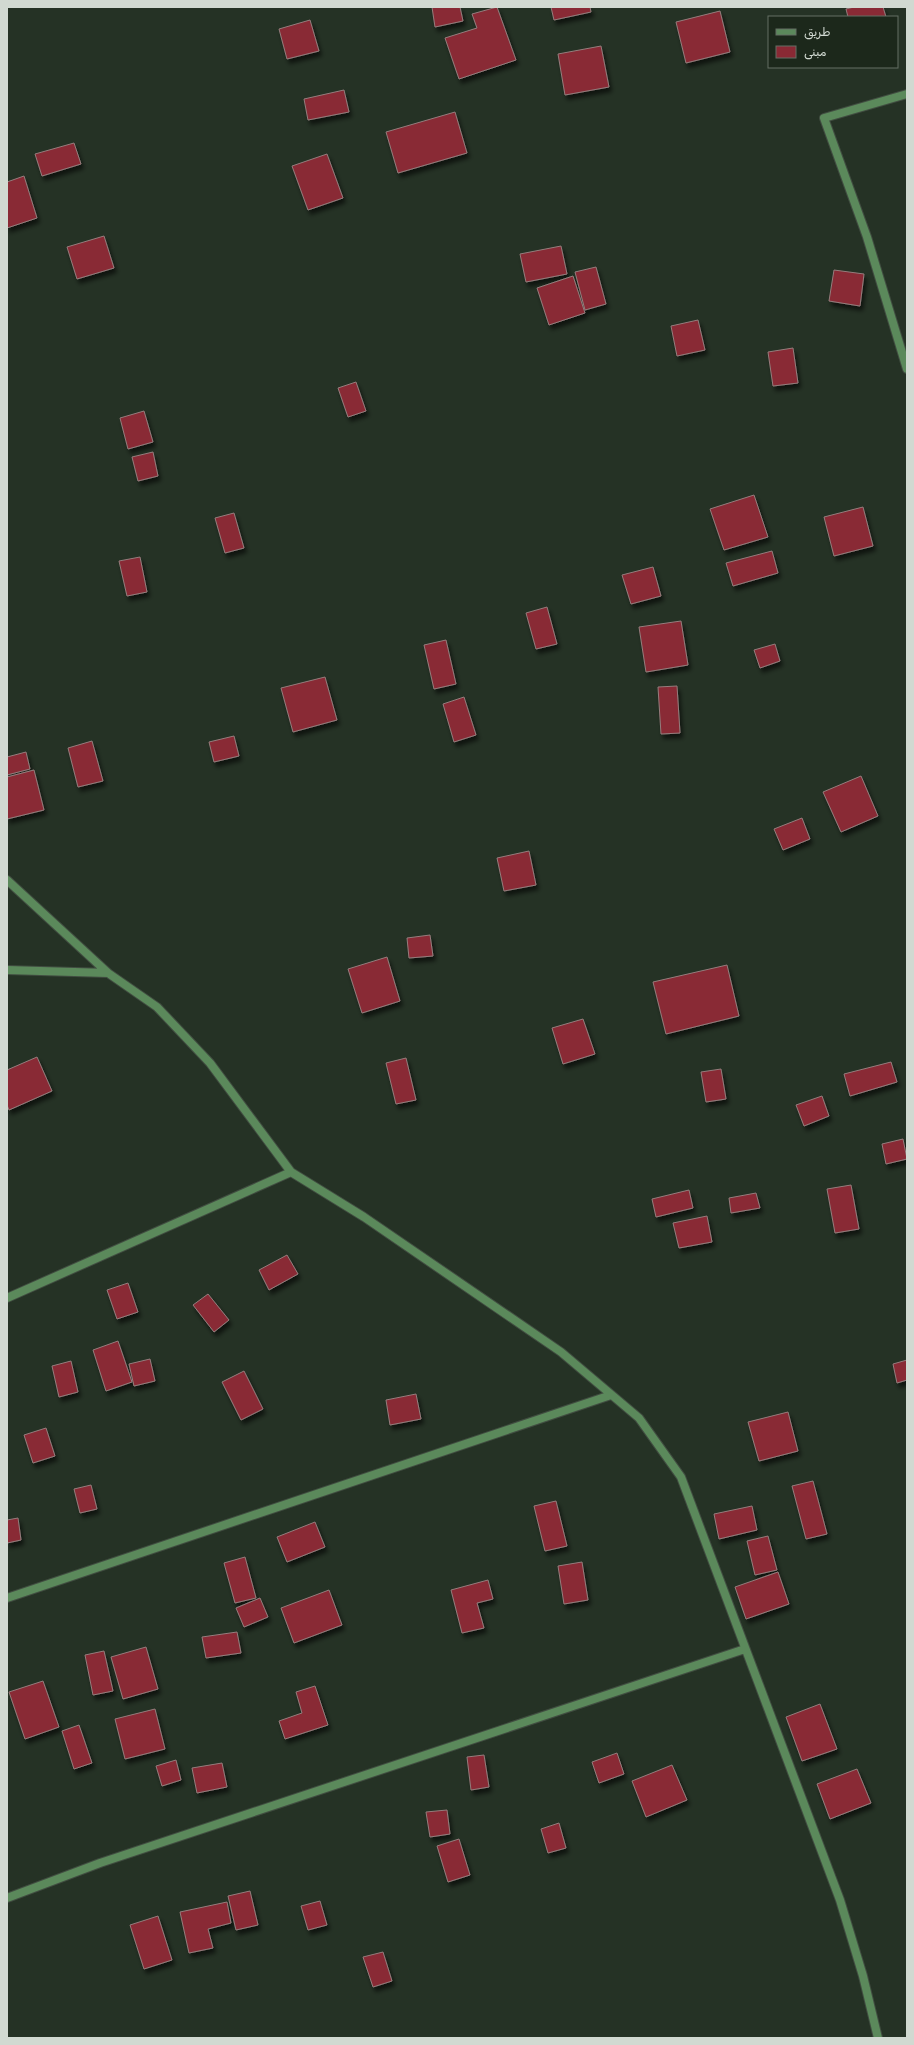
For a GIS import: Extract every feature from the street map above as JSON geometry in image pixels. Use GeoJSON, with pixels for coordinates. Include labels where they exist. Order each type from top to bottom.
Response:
{"type":"FeatureCollection","features":[{"type":"Feature","properties":{"kind":"street"},"geometry":{"type":"LineString","coordinates":[[907,94],[824,118],[867,237],[907,369]]}},
{"type":"Feature","properties":{"kind":"street"},"geometry":{"type":"LineString","coordinates":[[7,880],[108,973],[157,1007],[210,1063],[291,1172],[364,1217],[561,1352],[639,1418],[681,1477],[840,1900],[863,1976],[878,2038]]}},
{"type":"Feature","properties":{"kind":"street"},"geometry":{"type":"LineString","coordinates":[[7,970],[108,973]]}},
{"type":"Feature","properties":{"kind":"street"},"geometry":{"type":"LineString","coordinates":[[7,1298],[291,1172]]}},
{"type":"Feature","properties":{"kind":"street"},"geometry":{"type":"LineString","coordinates":[[7,1598],[611,1395]]}},
{"type":"Feature","properties":{"kind":"street"},"geometry":{"type":"LineString","coordinates":[[7,1898],[100,1862],[745,1649]]}},
{"type":"Feature","properties":{"kind":"building"},"geometry":{"type":"Polygon","coordinates":[[[432,7],[460,7],[463,21],[435,27],[432,7]]]}},
{"type":"Feature","properties":{"kind":"building"},"geometry":{"type":"Polygon","coordinates":[[[497,7],[516,60],[459,79],[445,38],[477,28],[472,14],[497,7]]]}},
{"type":"Feature","properties":{"kind":"building"},"geometry":{"type":"Polygon","coordinates":[[[551,7],[590,7],[591,12],[554,20],[551,7]]]}},
{"type":"Feature","properties":{"kind":"building"},"geometry":{"type":"Polygon","coordinates":[[[854,7],[883,7],[886,16],[848,16],[846,9],[854,7]]]}},
{"type":"Feature","properties":{"kind":"building"},"geometry":{"type":"Polygon","coordinates":[[[720,11],[730,52],[686,63],[676,22],[720,11]]]}},
{"type":"Feature","properties":{"kind":"building"},"geometry":{"type":"Polygon","coordinates":[[[310,20],[319,51],[287,59],[279,29],[310,20]]]}},
{"type":"Feature","properties":{"kind":"building"},"geometry":{"type":"Polygon","coordinates":[[[601,46],[609,87],[565,95],[558,54],[601,46]]]}},
{"type":"Feature","properties":{"kind":"building"},"geometry":{"type":"Polygon","coordinates":[[[344,90],[349,112],[308,120],[304,99],[344,90]]]}},
{"type":"Feature","properties":{"kind":"building"},"geometry":{"type":"Polygon","coordinates":[[[455,112],[467,153],[398,173],[386,132],[455,112]]]}},
{"type":"Feature","properties":{"kind":"building"},"geometry":{"type":"Polygon","coordinates":[[[74,143],[81,164],[42,176],[35,154],[74,143]]]}},
{"type":"Feature","properties":{"kind":"building"},"geometry":{"type":"Polygon","coordinates":[[[327,154],[343,198],[308,210],[292,166],[327,154]]]}},
{"type":"Feature","properties":{"kind":"building"},"geometry":{"type":"Polygon","coordinates":[[[24,176],[37,218],[7,228],[7,182],[24,176]]]}},
{"type":"Feature","properties":{"kind":"building"},"geometry":{"type":"Polygon","coordinates":[[[104,236],[114,268],[77,279],[67,247],[104,236]]]}},
{"type":"Feature","properties":{"kind":"building"},"geometry":{"type":"Polygon","coordinates":[[[561,246],[567,274],[526,282],[520,254],[561,246]]]}},
{"type":"Feature","properties":{"kind":"building"},"geometry":{"type":"Polygon","coordinates":[[[596,267],[606,304],[585,310],[575,272],[596,267]]]}},
{"type":"Feature","properties":{"kind":"building"},"geometry":{"type":"Polygon","coordinates":[[[834,270],[864,274],[860,306],[829,301],[834,270]]]}},
{"type":"Feature","properties":{"kind":"building"},"geometry":{"type":"Polygon","coordinates":[[[573,276],[585,313],[549,325],[537,288],[573,276]]]}},
{"type":"Feature","properties":{"kind":"building"},"geometry":{"type":"Polygon","coordinates":[[[698,320],[705,350],[677,356],[671,326],[698,320]]]}},
{"type":"Feature","properties":{"kind":"building"},"geometry":{"type":"Polygon","coordinates":[[[793,348],[798,383],[773,386],[768,352],[793,348]]]}},
{"type":"Feature","properties":{"kind":"building"},"geometry":{"type":"Polygon","coordinates":[[[356,382],[366,411],[348,417],[338,388],[356,382]]]}},
{"type":"Feature","properties":{"kind":"building"},"geometry":{"type":"Polygon","coordinates":[[[144,411],[153,442],[128,449],[120,418],[144,411]]]}},
{"type":"Feature","properties":{"kind":"building"},"geometry":{"type":"Polygon","coordinates":[[[153,452],[158,476],[138,481],[132,457],[153,452]]]}},
{"type":"Feature","properties":{"kind":"building"},"geometry":{"type":"Polygon","coordinates":[[[754,495],[768,537],[724,550],[710,509],[754,495]]]}},
{"type":"Feature","properties":{"kind":"building"},"geometry":{"type":"Polygon","coordinates":[[[863,507],[873,546],[834,556],[824,517],[863,507]]]}},
{"type":"Feature","properties":{"kind":"building"},"geometry":{"type":"Polygon","coordinates":[[[234,513],[244,548],[225,553],[215,518],[234,513]]]}},
{"type":"Feature","properties":{"kind":"building"},"geometry":{"type":"Polygon","coordinates":[[[772,551],[778,573],[733,586],[726,563],[772,551]]]}},
{"type":"Feature","properties":{"kind":"building"},"geometry":{"type":"Polygon","coordinates":[[[140,557],[147,592],[127,596],[119,561],[140,557]]]}},
{"type":"Feature","properties":{"kind":"building"},"geometry":{"type":"Polygon","coordinates":[[[653,567],[661,596],[631,604],[622,575],[653,567]]]}},
{"type":"Feature","properties":{"kind":"building"},"geometry":{"type":"Polygon","coordinates":[[[547,607],[557,644],[536,649],[526,613],[547,607]]]}},
{"type":"Feature","properties":{"kind":"building"},"geometry":{"type":"Polygon","coordinates":[[[681,621],[688,665],[646,672],[639,627],[681,621]]]}},
{"type":"Feature","properties":{"kind":"building"},"geometry":{"type":"Polygon","coordinates":[[[446,640],[456,684],[434,689],[424,645],[446,640]]]}},
{"type":"Feature","properties":{"kind":"building"},"geometry":{"type":"Polygon","coordinates":[[[775,644],[780,661],[760,668],[754,650],[775,644]]]}},
{"type":"Feature","properties":{"kind":"building"},"geometry":{"type":"Polygon","coordinates":[[[325,677],[337,720],[293,732],[281,688],[325,677]]]}},
{"type":"Feature","properties":{"kind":"building"},"geometry":{"type":"Polygon","coordinates":[[[677,686],[680,733],[661,734],[658,687],[677,686]]]}},
{"type":"Feature","properties":{"kind":"building"},"geometry":{"type":"Polygon","coordinates":[[[464,697],[476,735],[454,742],[443,704],[464,697]]]}},
{"type":"Feature","properties":{"kind":"building"},"geometry":{"type":"Polygon","coordinates":[[[234,736],[239,756],[214,762],[209,742],[234,736]]]}},
{"type":"Feature","properties":{"kind":"building"},"geometry":{"type":"Polygon","coordinates":[[[92,741],[103,781],[78,787],[68,748],[92,741]]]}},
{"type":"Feature","properties":{"kind":"building"},"geometry":{"type":"Polygon","coordinates":[[[26,752],[30,769],[7,775],[7,757],[26,752]]]}},
{"type":"Feature","properties":{"kind":"building"},"geometry":{"type":"Polygon","coordinates":[[[34,770],[44,810],[7,819],[7,777],[34,770]]]}},
{"type":"Feature","properties":{"kind":"building"},"geometry":{"type":"Polygon","coordinates":[[[861,776],[878,816],[841,832],[823,792],[861,776]]]}},
{"type":"Feature","properties":{"kind":"building"},"geometry":{"type":"Polygon","coordinates":[[[802,818],[810,839],[783,850],[774,829],[802,818]]]}},
{"type":"Feature","properties":{"kind":"building"},"geometry":{"type":"Polygon","coordinates":[[[529,851],[536,885],[504,891],[497,858],[529,851]]]}},
{"type":"Feature","properties":{"kind":"building"},"geometry":{"type":"Polygon","coordinates":[[[430,935],[433,956],[409,958],[407,938],[430,935]]]}},
{"type":"Feature","properties":{"kind":"building"},"geometry":{"type":"Polygon","coordinates":[[[387,957],[400,1001],[362,1013],[348,969],[387,957]]]}},
{"type":"Feature","properties":{"kind":"building"},"geometry":{"type":"Polygon","coordinates":[[[727,965],[739,1016],[666,1034],[653,982],[727,965]]]}},
{"type":"Feature","properties":{"kind":"building"},"geometry":{"type":"Polygon","coordinates":[[[583,1019],[595,1054],[563,1064],[552,1028],[583,1019]]]}},
{"type":"Feature","properties":{"kind":"building"},"geometry":{"type":"Polygon","coordinates":[[[37,1057],[52,1091],[9,1110],[7,1105],[7,1070],[37,1057]]]}},
{"type":"Feature","properties":{"kind":"building"},"geometry":{"type":"Polygon","coordinates":[[[406,1058],[416,1100],[396,1104],[386,1063],[406,1058]]]}},
{"type":"Feature","properties":{"kind":"building"},"geometry":{"type":"Polygon","coordinates":[[[891,1062],[897,1082],[850,1096],[844,1074],[891,1062]]]}},
{"type":"Feature","properties":{"kind":"building"},"geometry":{"type":"Polygon","coordinates":[[[721,1069],[726,1099],[706,1102],[701,1072],[721,1069]]]}},
{"type":"Feature","properties":{"kind":"building"},"geometry":{"type":"Polygon","coordinates":[[[822,1096],[829,1116],[804,1126],[796,1105],[822,1096]]]}},
{"type":"Feature","properties":{"kind":"building"},"geometry":{"type":"Polygon","coordinates":[[[903,1139],[907,1159],[886,1164],[882,1144],[903,1139]]]}},
{"type":"Feature","properties":{"kind":"building"},"geometry":{"type":"Polygon","coordinates":[[[851,1185],[859,1229],[835,1233],[827,1189],[851,1185]]]}},
{"type":"Feature","properties":{"kind":"building"},"geometry":{"type":"Polygon","coordinates":[[[689,1190],[693,1208],[656,1217],[652,1199],[689,1190]]]}},
{"type":"Feature","properties":{"kind":"building"},"geometry":{"type":"Polygon","coordinates":[[[756,1193],[760,1208],[731,1213],[729,1198],[756,1193]]]}},
{"type":"Feature","properties":{"kind":"building"},"geometry":{"type":"Polygon","coordinates":[[[707,1216],[712,1242],[679,1248],[673,1223],[707,1216]]]}},
{"type":"Feature","properties":{"kind":"building"},"geometry":{"type":"Polygon","coordinates":[[[287,1255],[298,1274],[269,1290],[259,1270],[287,1255]]]}},
{"type":"Feature","properties":{"kind":"building"},"geometry":{"type":"Polygon","coordinates":[[[128,1283],[138,1312],[117,1319],[107,1290],[128,1283]]]}},
{"type":"Feature","properties":{"kind":"building"},"geometry":{"type":"Polygon","coordinates":[[[208,1294],[229,1320],[214,1332],[193,1305],[208,1294]]]}},
{"type":"Feature","properties":{"kind":"building"},"geometry":{"type":"Polygon","coordinates":[[[118,1341],[132,1382],[106,1391],[93,1350],[118,1341]]]}},
{"type":"Feature","properties":{"kind":"building"},"geometry":{"type":"Polygon","coordinates":[[[150,1359],[155,1381],[134,1386],[129,1364],[150,1359]]]}},
{"type":"Feature","properties":{"kind":"building"},"geometry":{"type":"Polygon","coordinates":[[[907,1360],[907,1380],[897,1383],[893,1364],[907,1360]]]}},
{"type":"Feature","properties":{"kind":"building"},"geometry":{"type":"Polygon","coordinates":[[[71,1361],[78,1392],[59,1397],[52,1366],[71,1361]]]}},
{"type":"Feature","properties":{"kind":"building"},"geometry":{"type":"Polygon","coordinates":[[[244,1371],[263,1409],[241,1420],[222,1382],[244,1371]]]}},
{"type":"Feature","properties":{"kind":"building"},"geometry":{"type":"Polygon","coordinates":[[[416,1394],[421,1419],[390,1425],[386,1400],[416,1394]]]}},
{"type":"Feature","properties":{"kind":"building"},"geometry":{"type":"Polygon","coordinates":[[[788,1412],[798,1451],[759,1461],[748,1422],[788,1412]]]}},
{"type":"Feature","properties":{"kind":"building"},"geometry":{"type":"Polygon","coordinates":[[[46,1428],[55,1456],[33,1463],[24,1435],[46,1428]]]}},
{"type":"Feature","properties":{"kind":"building"},"geometry":{"type":"Polygon","coordinates":[[[813,1481],[827,1534],[806,1539],[792,1486],[813,1481]]]}},
{"type":"Feature","properties":{"kind":"building"},"geometry":{"type":"Polygon","coordinates":[[[91,1485],[97,1509],[80,1513],[74,1489],[91,1485]]]}},
{"type":"Feature","properties":{"kind":"building"},"geometry":{"type":"Polygon","coordinates":[[[556,1501],[567,1546],[545,1551],[534,1506],[556,1501]]]}},
{"type":"Feature","properties":{"kind":"building"},"geometry":{"type":"Polygon","coordinates":[[[752,1506],[757,1530],[719,1539],[714,1514],[752,1506]]]}},
{"type":"Feature","properties":{"kind":"building"},"geometry":{"type":"Polygon","coordinates":[[[18,1518],[21,1540],[7,1543],[7,1520],[18,1518]]]}},
{"type":"Feature","properties":{"kind":"building"},"geometry":{"type":"Polygon","coordinates":[[[315,1522],[325,1547],[287,1562],[277,1537],[315,1522]]]}},
{"type":"Feature","properties":{"kind":"building"},"geometry":{"type":"Polygon","coordinates":[[[768,1536],[777,1570],[755,1575],[747,1541],[768,1536]]]}},
{"type":"Feature","properties":{"kind":"building"},"geometry":{"type":"Polygon","coordinates":[[[245,1557],[256,1598],[235,1603],[224,1563],[245,1557]]]}},
{"type":"Feature","properties":{"kind":"building"},"geometry":{"type":"Polygon","coordinates":[[[582,1562],[588,1600],[564,1604],[558,1566],[582,1562]]]}},
{"type":"Feature","properties":{"kind":"building"},"geometry":{"type":"Polygon","coordinates":[[[778,1572],[789,1604],[746,1619],[735,1587],[778,1572]]]}},
{"type":"Feature","properties":{"kind":"building"},"geometry":{"type":"Polygon","coordinates":[[[488,1580],[493,1599],[477,1603],[484,1628],[462,1633],[451,1590],[488,1580]]]}},
{"type":"Feature","properties":{"kind":"building"},"geometry":{"type":"Polygon","coordinates":[[[329,1590],[342,1625],[294,1643],[281,1608],[329,1590]]]}},
{"type":"Feature","properties":{"kind":"building"},"geometry":{"type":"Polygon","coordinates":[[[260,1598],[268,1617],[244,1627],[236,1608],[260,1598]]]}},
{"type":"Feature","properties":{"kind":"building"},"geometry":{"type":"Polygon","coordinates":[[[237,1632],[241,1653],[206,1658],[202,1637],[237,1632]]]}},
{"type":"Feature","properties":{"kind":"building"},"geometry":{"type":"Polygon","coordinates":[[[146,1647],[158,1689],[123,1699],[111,1657],[146,1647]]]}},
{"type":"Feature","properties":{"kind":"building"},"geometry":{"type":"Polygon","coordinates":[[[104,1651],[113,1691],[93,1695],[85,1655],[104,1651]]]}},
{"type":"Feature","properties":{"kind":"building"},"geometry":{"type":"Polygon","coordinates":[[[43,1681],[59,1727],[25,1739],[9,1692],[43,1681]]]}},
{"type":"Feature","properties":{"kind":"building"},"geometry":{"type":"Polygon","coordinates":[[[315,1686],[328,1725],[285,1739],[279,1721],[302,1713],[296,1692],[315,1686]]]}},
{"type":"Feature","properties":{"kind":"building"},"geometry":{"type":"Polygon","coordinates":[[[820,1704],[837,1749],[802,1761],[786,1717],[820,1704]]]}},
{"type":"Feature","properties":{"kind":"building"},"geometry":{"type":"Polygon","coordinates":[[[155,1709],[165,1749],[125,1759],[115,1719],[155,1709]]]}},
{"type":"Feature","properties":{"kind":"building"},"geometry":{"type":"Polygon","coordinates":[[[79,1725],[92,1763],[74,1769],[62,1731],[79,1725]]]}},
{"type":"Feature","properties":{"kind":"building"},"geometry":{"type":"Polygon","coordinates":[[[617,1753],[624,1774],[599,1783],[592,1762],[617,1753]]]}},
{"type":"Feature","properties":{"kind":"building"},"geometry":{"type":"Polygon","coordinates":[[[484,1755],[489,1787],[471,1790],[467,1757],[484,1755]]]}},
{"type":"Feature","properties":{"kind":"building"},"geometry":{"type":"Polygon","coordinates":[[[176,1760],[181,1780],[162,1786],[156,1766],[176,1760]]]}},
{"type":"Feature","properties":{"kind":"building"},"geometry":{"type":"Polygon","coordinates":[[[222,1763],[227,1787],[197,1793],[192,1768],[222,1763]]]}},
{"type":"Feature","properties":{"kind":"building"},"geometry":{"type":"Polygon","coordinates":[[[672,1765],[687,1800],[646,1817],[632,1781],[672,1765]]]}},
{"type":"Feature","properties":{"kind":"building"},"geometry":{"type":"Polygon","coordinates":[[[857,1769],[871,1803],[830,1819],[817,1784],[857,1769]]]}},
{"type":"Feature","properties":{"kind":"building"},"geometry":{"type":"Polygon","coordinates":[[[447,1810],[450,1834],[430,1837],[426,1812],[447,1810]]]}},
{"type":"Feature","properties":{"kind":"building"},"geometry":{"type":"Polygon","coordinates":[[[559,1823],[566,1848],[548,1853],[541,1829],[559,1823]]]}},
{"type":"Feature","properties":{"kind":"building"},"geometry":{"type":"Polygon","coordinates":[[[459,1839],[470,1875],[448,1882],[437,1846],[459,1839]]]}},
{"type":"Feature","properties":{"kind":"building"},"geometry":{"type":"Polygon","coordinates":[[[250,1891],[258,1925],[236,1930],[228,1896],[250,1891]]]}},
{"type":"Feature","properties":{"kind":"building"},"geometry":{"type":"Polygon","coordinates":[[[320,1901],[327,1925],[308,1930],[301,1906],[320,1901]]]}},
{"type":"Feature","properties":{"kind":"building"},"geometry":{"type":"Polygon","coordinates":[[[227,1902],[231,1923],[208,1929],[213,1948],[189,1953],[180,1912],[227,1902]]]}},
{"type":"Feature","properties":{"kind":"building"},"geometry":{"type":"Polygon","coordinates":[[[158,1916],[172,1960],[144,1969],[130,1925],[158,1916]]]}},
{"type":"Feature","properties":{"kind":"building"},"geometry":{"type":"Polygon","coordinates":[[[383,1952],[392,1981],[373,1987],[363,1957],[383,1952]]]}}]}
